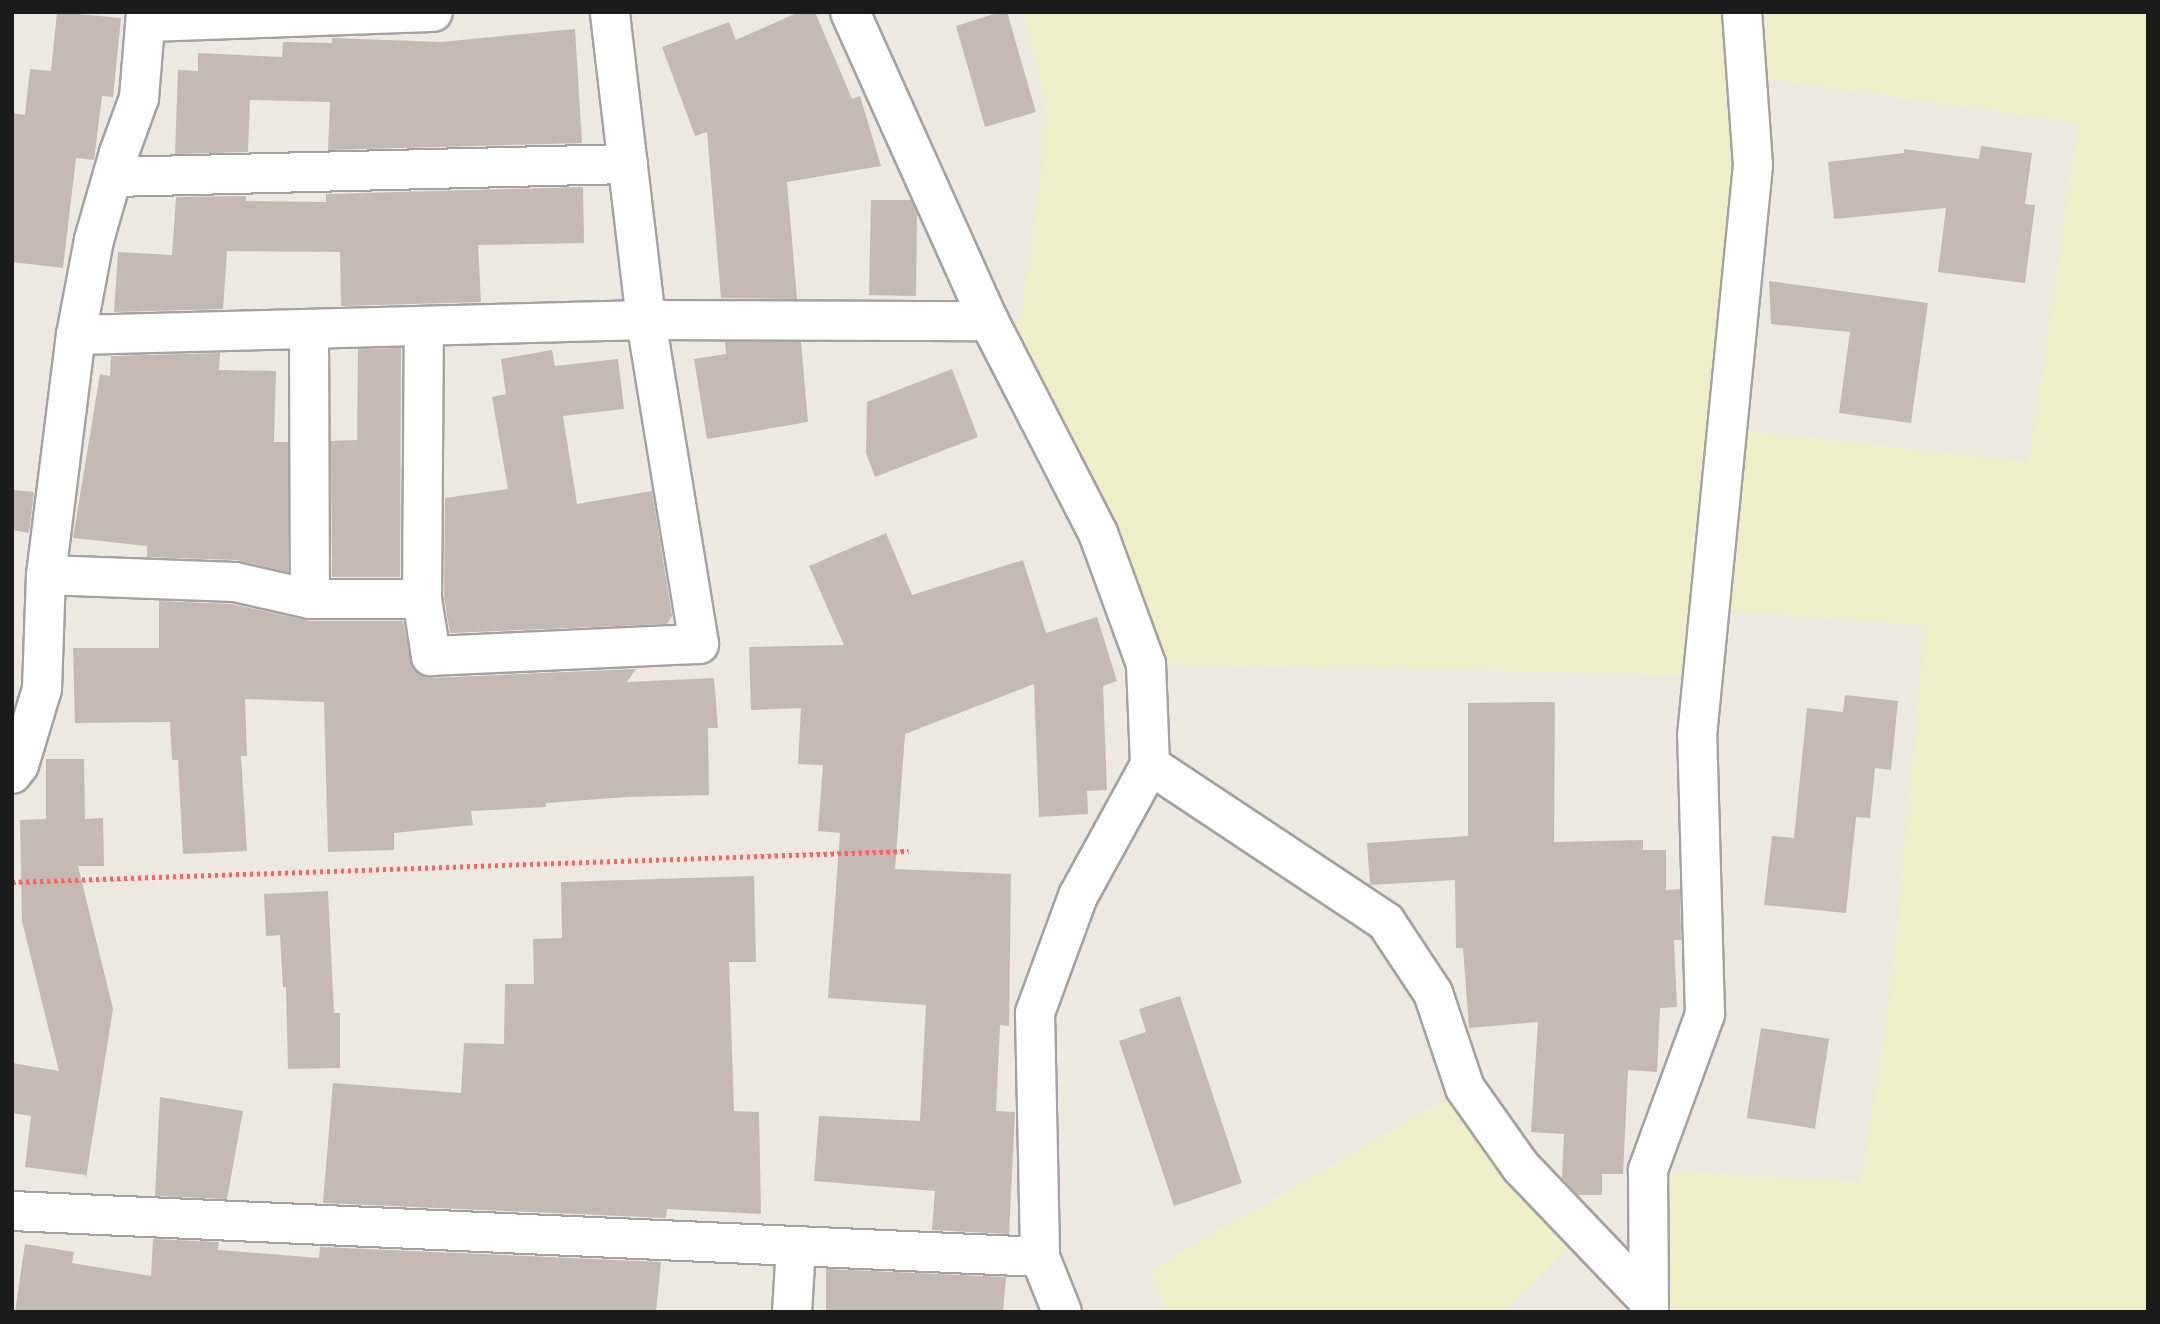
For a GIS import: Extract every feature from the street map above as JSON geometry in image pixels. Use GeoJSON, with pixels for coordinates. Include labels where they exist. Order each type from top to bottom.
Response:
{"type":"FeatureCollection","features":[{"type":"Feature","properties":{"kind":"street"},"geometry":{"type":"LineString","coordinates":[[12,774],[19,765],[43,689],[46,575],[76,335],[94,240],[139,98],[146,17],[433,12]]}},
{"type":"Feature","properties":{"kind":"street"},"geometry":{"type":"LineString","coordinates":[[424,327],[422,599],[431,656],[699,644],[646,320],[610,12]]}},
{"type":"Feature","properties":{"kind":"street"},"geometry":{"type":"LineString","coordinates":[[850,12],[989,321],[1098,533],[1146,664],[1150,765],[1078,896],[1035,1013],[1040,1257],[1062,1312]]}},
{"type":"Feature","properties":{"kind":"street"},"geometry":{"type":"LineString","coordinates":[[1648,1306],[1648,1170],[1706,1014],[1697,736],[1753,165],[1742,12]]}},
{"type":"Feature","properties":{"kind":"street"},"geometry":{"type":"LineString","coordinates":[[113,177],[628,164]]}},
{"type":"Feature","properties":{"kind":"street"},"geometry":{"type":"LineString","coordinates":[[76,335],[646,320],[989,321]]}},
{"type":"Feature","properties":{"kind":"street"},"geometry":{"type":"LineString","coordinates":[[309,330],[310,599]]}},
{"type":"Feature","properties":{"kind":"street"},"geometry":{"type":"LineString","coordinates":[[46,575],[235,582],[310,599],[422,599]]}},
{"type":"Feature","properties":{"kind":"street"},"geometry":{"type":"LineString","coordinates":[[1150,765],[1386,922],[1433,993],[1465,1088],[1521,1167],[1648,1306]]}},
{"type":"Feature","properties":{"kind":"street"},"geometry":{"type":"LineString","coordinates":[[12,1211],[1040,1257]]}},
{"type":"Feature","properties":{"kind":"street"},"geometry":{"type":"LineString","coordinates":[[792,1312],[796,1246]]}},
{"type":"Feature","properties":{"kind":"path"},"geometry":{"type":"LineString","coordinates":[[12,882],[908,851]]}},
{"type":"Feature","properties":{"kind":"green space"},"geometry":{"type":"Polygon","coordinates":[[[1023,12],[2148,12],[2148,1312],[1649,1312],[1648,1170],[1860,1182],[1890,995],[1925,626],[1710,609],[1703,675],[1146,664],[989,321],[1020,320],[1042,164],[1045,102],[1023,12]],[[1748,76],[1727,428],[2029,463],[2077,123],[1748,76]]]}},
{"type":"Feature","properties":{"kind":"green space"},"geometry":{"type":"Polygon","coordinates":[[[1465,1088],[1583,1233],[1505,1312],[1165,1312],[1151,1270],[1465,1088]]]}},
{"type":"Feature","properties":{"kind":"building"},"geometry":{"type":"Polygon","coordinates":[[[57,12],[121,18],[113,97],[102,96],[94,160],[76,158],[63,268],[12,262],[12,113],[25,115],[30,69],[51,71],[57,12]]]}},
{"type":"Feature","properties":{"kind":"building"},"geometry":{"type":"Polygon","coordinates":[[[799,12],[815,12],[852,99],[860,96],[881,166],[787,182],[797,299],[721,298],[707,132],[695,136],[662,47],[729,22],[736,40],[799,12]]]}},
{"type":"Feature","properties":{"kind":"building"},"geometry":{"type":"Polygon","coordinates":[[[1007,12],[1036,112],[985,127],[956,26],[1007,12]]]}},
{"type":"Feature","properties":{"kind":"building"},"geometry":{"type":"Polygon","coordinates":[[[575,29],[582,143],[328,150],[330,102],[250,100],[248,152],[175,154],[178,70],[198,71],[198,53],[282,57],[283,42],[332,43],[332,38],[441,42],[575,29]]]}},
{"type":"Feature","properties":{"kind":"building"},"geometry":{"type":"Polygon","coordinates":[[[1981,146],[2032,153],[2025,204],[2035,205],[2025,283],[1938,272],[1946,208],[1834,219],[1828,162],[1904,153],[1904,149],[1979,159],[1981,146]]]}},
{"type":"Feature","properties":{"kind":"building"},"geometry":{"type":"Polygon","coordinates":[[[583,187],[584,243],[478,245],[481,302],[341,306],[340,252],[227,251],[223,309],[114,312],[118,252],[172,255],[176,197],[246,196],[246,201],[326,202],[326,194],[583,187]]]}},
{"type":"Feature","properties":{"kind":"building"},"geometry":{"type":"Polygon","coordinates":[[[871,200],[911,200],[917,214],[916,296],[869,295],[871,200]]]}},
{"type":"Feature","properties":{"kind":"building"},"geometry":{"type":"Polygon","coordinates":[[[1769,281],[1928,303],[1911,423],[1839,413],[1850,332],[1771,324],[1769,281]]]}},
{"type":"Feature","properties":{"kind":"building"},"geometry":{"type":"Polygon","coordinates":[[[725,342],[801,342],[808,422],[707,439],[694,359],[726,354],[725,342]]]}},
{"type":"Feature","properties":{"kind":"building"},"geometry":{"type":"Polygon","coordinates":[[[401,348],[400,577],[332,577],[331,441],[357,440],[358,349],[401,348]]]}},
{"type":"Feature","properties":{"kind":"building"},"geometry":{"type":"Polygon","coordinates":[[[552,350],[555,366],[618,359],[624,409],[563,416],[577,504],[652,491],[672,616],[667,624],[450,633],[444,597],[445,498],[508,489],[492,397],[506,394],[501,359],[552,350]]]}},
{"type":"Feature","properties":{"kind":"building"},"geometry":{"type":"Polygon","coordinates":[[[220,353],[219,370],[276,371],[274,442],[288,442],[288,572],[236,560],[147,557],[147,546],[73,538],[100,374],[110,376],[111,356],[220,353]]]}},
{"type":"Feature","properties":{"kind":"building"},"geometry":{"type":"Polygon","coordinates":[[[952,369],[978,437],[875,477],[866,453],[867,402],[952,369]]]}},
{"type":"Feature","properties":{"kind":"building"},"geometry":{"type":"Polygon","coordinates":[[[12,490],[34,492],[29,533],[12,530],[12,490]]]}},
{"type":"Feature","properties":{"kind":"building"},"geometry":{"type":"Polygon","coordinates":[[[886,533],[912,595],[1023,560],[1046,633],[1097,617],[1117,681],[1103,686],[1107,790],[1087,791],[1088,814],[1039,817],[1034,684],[905,734],[895,869],[1011,874],[1009,1026],[1000,1025],[996,1111],[1015,1112],[1009,1234],[932,1230],[935,1191],[814,1181],[819,1116],[920,1121],[926,1005],[828,998],[840,833],[818,831],[823,765],[798,764],[801,708],[751,710],[749,647],[844,645],[809,566],[886,533]]]}},
{"type":"Feature","properties":{"kind":"building"},"geometry":{"type":"Polygon","coordinates":[[[159,601],[232,604],[310,621],[403,621],[413,669],[431,678],[636,669],[627,682],[714,678],[718,728],[708,728],[709,795],[626,797],[546,803],[546,807],[471,811],[473,825],[394,833],[394,850],[328,852],[324,702],[245,699],[247,756],[241,756],[247,851],[183,854],[178,760],[172,760],[170,722],[75,723],[73,648],[159,648],[159,601]]]}},
{"type":"Feature","properties":{"kind":"building"},"geometry":{"type":"Polygon","coordinates":[[[1845,695],[1898,701],[1891,770],[1875,768],[1870,818],[1856,817],[1846,913],[1764,905],[1772,836],[1794,838],[1807,708],[1843,712],[1845,695]]]}},
{"type":"Feature","properties":{"kind":"building"},"geometry":{"type":"Polygon","coordinates":[[[1555,702],[1554,842],[1643,840],[1643,850],[1666,850],[1666,890],[1680,889],[1681,940],[1674,940],[1677,1007],[1660,1008],[1657,1072],[1628,1070],[1623,1174],[1602,1174],[1602,1195],[1578,1195],[1562,1178],[1564,1134],[1531,1132],[1538,1022],[1469,1028],[1463,948],[1456,948],[1455,880],[1370,885],[1367,843],[1468,836],[1468,703],[1555,702]]]}},
{"type":"Feature","properties":{"kind":"building"},"geometry":{"type":"Polygon","coordinates":[[[46,759],[84,759],[85,819],[103,818],[104,866],[78,866],[113,1009],[86,1178],[85,1175],[25,1167],[31,1116],[12,1113],[12,1063],[59,1071],[22,921],[20,820],[46,819],[46,759]]]}},
{"type":"Feature","properties":{"kind":"building"},"geometry":{"type":"Polygon","coordinates":[[[754,876],[756,962],[729,962],[734,1111],[759,1112],[761,1214],[667,1209],[666,1218],[323,1203],[333,1083],[461,1093],[464,1043],[504,1044],[505,984],[534,984],[533,939],[562,938],[561,882],[754,876]]]}},
{"type":"Feature","properties":{"kind":"building"},"geometry":{"type":"Polygon","coordinates":[[[328,891],[334,1013],[340,1013],[340,1068],[288,1069],[286,987],[283,987],[280,935],[266,936],[264,894],[328,891]]]}},
{"type":"Feature","properties":{"kind":"building"},"geometry":{"type":"Polygon","coordinates":[[[1180,996],[1242,1183],[1174,1206],[1119,1041],[1146,1032],[1139,1009],[1180,996]]]}},
{"type":"Feature","properties":{"kind":"building"},"geometry":{"type":"Polygon","coordinates":[[[1761,1028],[1829,1039],[1815,1129],[1747,1118],[1761,1028]]]}},
{"type":"Feature","properties":{"kind":"building"},"geometry":{"type":"Polygon","coordinates":[[[160,1097],[243,1111],[227,1199],[155,1196],[160,1097]]]}},
{"type":"Feature","properties":{"kind":"building"},"geometry":{"type":"Polygon","coordinates":[[[153,1239],[219,1242],[218,1250],[319,1258],[320,1247],[661,1262],[656,1312],[15,1312],[25,1244],[74,1252],[72,1263],[151,1276],[153,1239]]]}},
{"type":"Feature","properties":{"kind":"building"},"geometry":{"type":"Polygon","coordinates":[[[826,1269],[1006,1277],[1003,1312],[826,1312],[826,1269]]]}}]}
